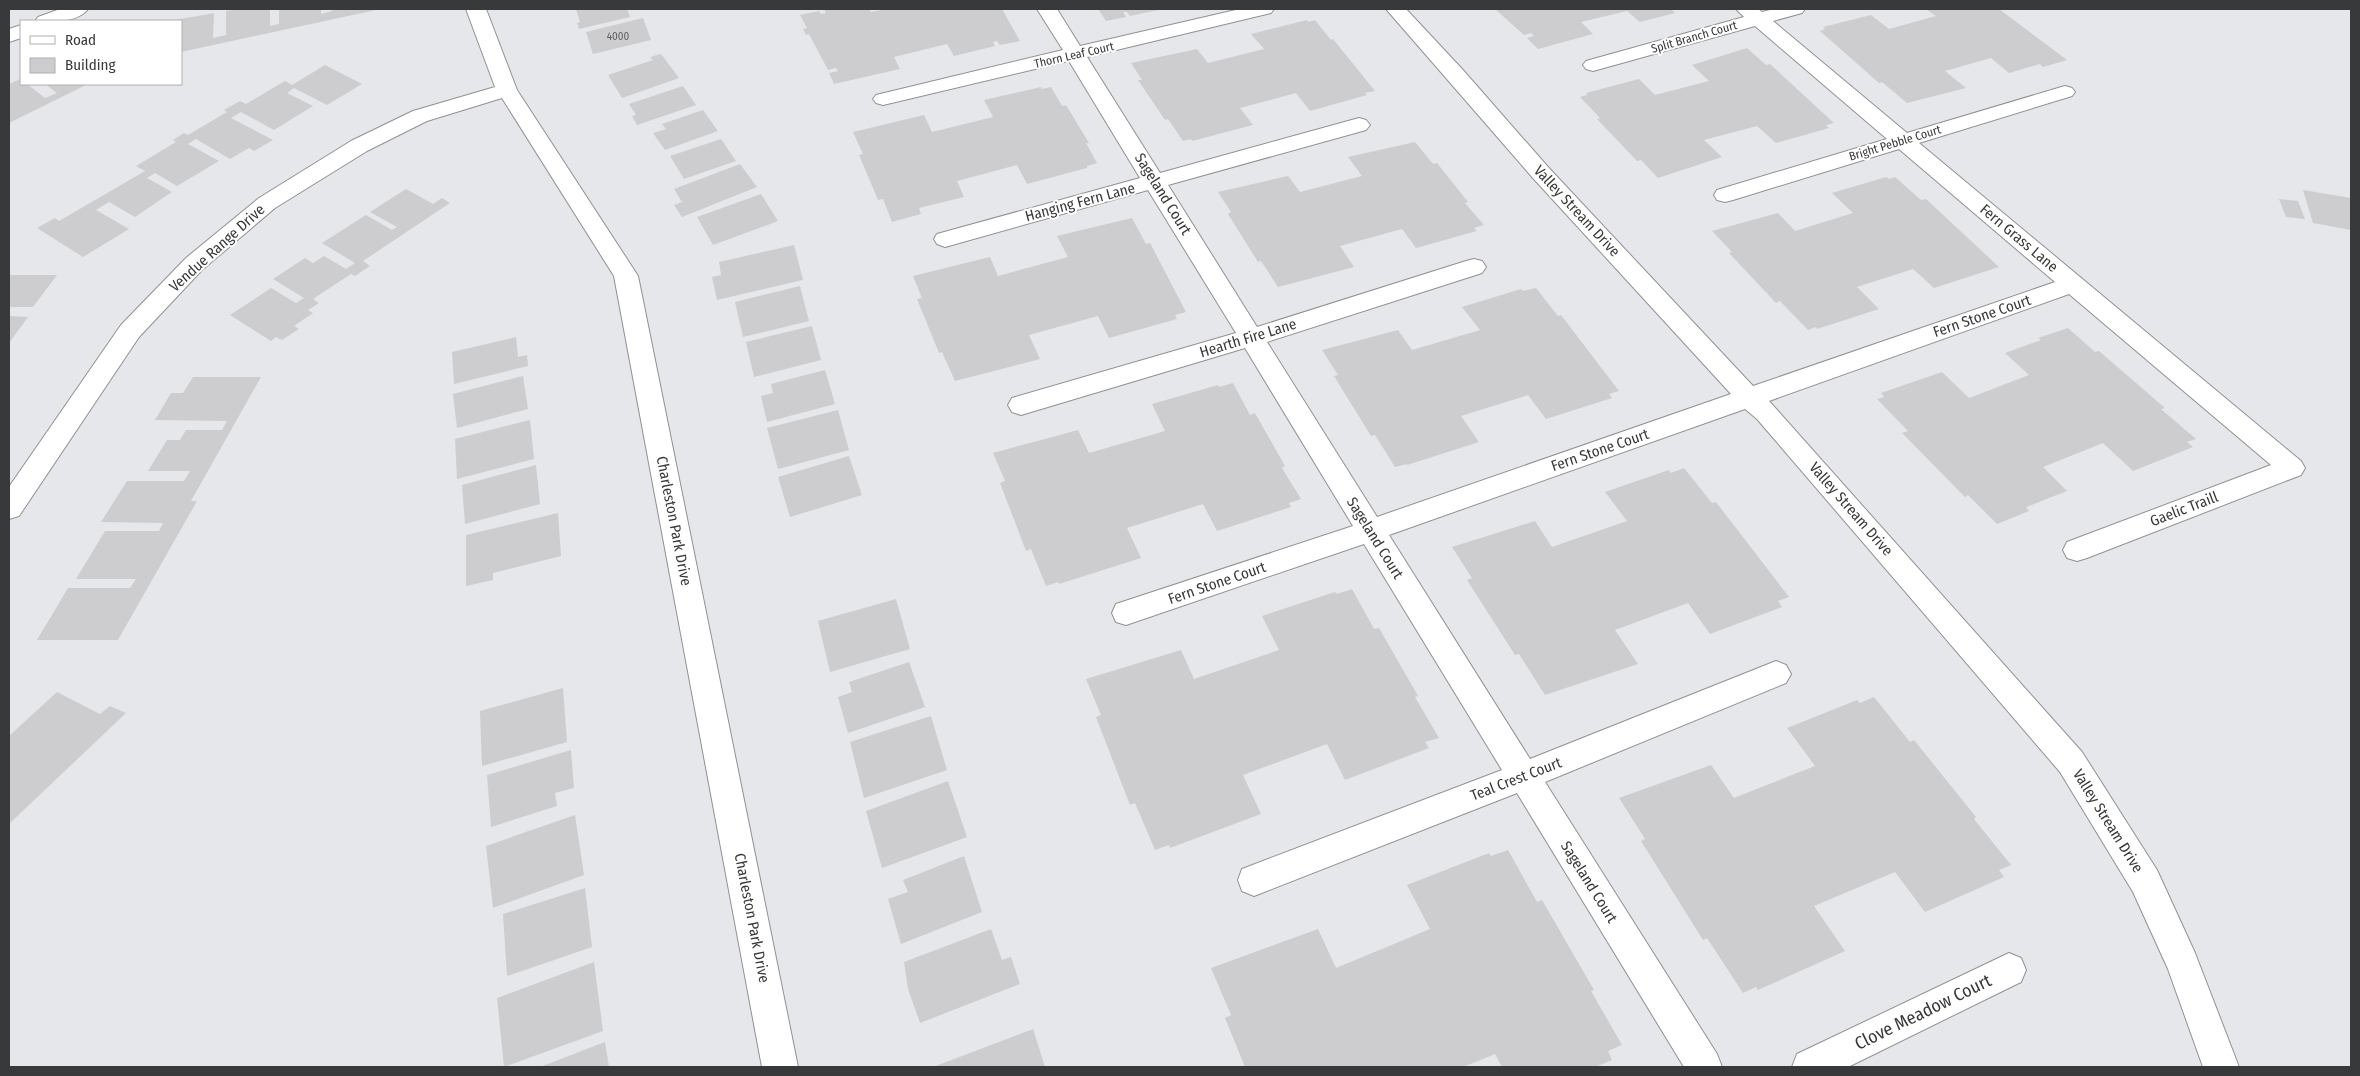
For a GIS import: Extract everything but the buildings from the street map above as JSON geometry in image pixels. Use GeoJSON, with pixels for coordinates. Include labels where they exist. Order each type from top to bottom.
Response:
{"type":"FeatureCollection","features":[{"type":"Feature","properties":{"kind":"street"},"geometry":{"type":"LineString","coordinates":[[48,20],[78,9]]}},
{"type":"Feature","properties":{"kind":"street","name":"Charleston Park Drive"},"geometry":{"type":"LineString","coordinates":[[476,9],[507,90],[626,276],[737,838],[780,1067]]}},
{"type":"Feature","properties":{"kind":"street","name":"Sageland Court"},"geometry":{"type":"LineString","coordinates":[[1047,9],[1704,1067]]}},
{"type":"Feature","properties":{"kind":"street","name":"Thorn Leaf Court"},"geometry":{"type":"LineString","coordinates":[[883,99],[1264,9]]}},
{"type":"Feature","properties":{"kind":"street","name":"Valley Stream Drive"},"geometry":{"type":"LineString","coordinates":[[1396,9],[1456,74],[1540,172],[1749,398],[1772,418],[2071,762],[2145,882],[2183,965],[2221,1067]]}},
{"type":"Feature","properties":{"kind":"street","name":"Split Branch Court"},"geometry":{"type":"LineString","coordinates":[[1593,65],[1752,14],[1795,9]]}},
{"type":"Feature","properties":{"kind":"street","name":"Fern Grass Lane"},"geometry":{"type":"LineString","coordinates":[[1752,14],[2292,468]]}},
{"type":"Feature","properties":{"kind":"street","name":"Vendue Range Drive"},"geometry":{"type":"LineString","coordinates":[[9,508],[130,331],[194,264],[259,209],[359,146],[420,116],[507,90]]}},
{"type":"Feature","properties":{"kind":"street","name":"Bright Pebble Court"},"geometry":{"type":"LineString","coordinates":[[1725,195],[2065,92]]}},
{"type":"Feature","properties":{"kind":"street","name":"Hanging Fern Lane"},"geometry":{"type":"LineString","coordinates":[[946,240],[1359,125]]}},
{"type":"Feature","properties":{"kind":"street","name":"Hearth Fire Lane"},"geometry":{"type":"LineString","coordinates":[[1022,406],[1250,338],[1474,268]]}},
{"type":"Feature","properties":{"kind":"street","name":"Fern Stone Court"},"geometry":{"type":"LineString","coordinates":[[1126,613],[1370,531],[2073,284]]}},
{"type":"Feature","properties":{"kind":"street","name":"Gaelic Traill"},"geometry":{"type":"LineString","coordinates":[[2077,550],[2292,468]]}},
{"type":"Feature","properties":{"kind":"street","name":"Teal Crest Court"},"geometry":{"type":"LineString","coordinates":[[1254,880],[1522,776],[1776,674]]}},
{"type":"Feature","properties":{"kind":"street","name":"Clove Meadow Court"},"geometry":{"type":"LineString","coordinates":[[1810,1067],[2009,970]]}}]}
